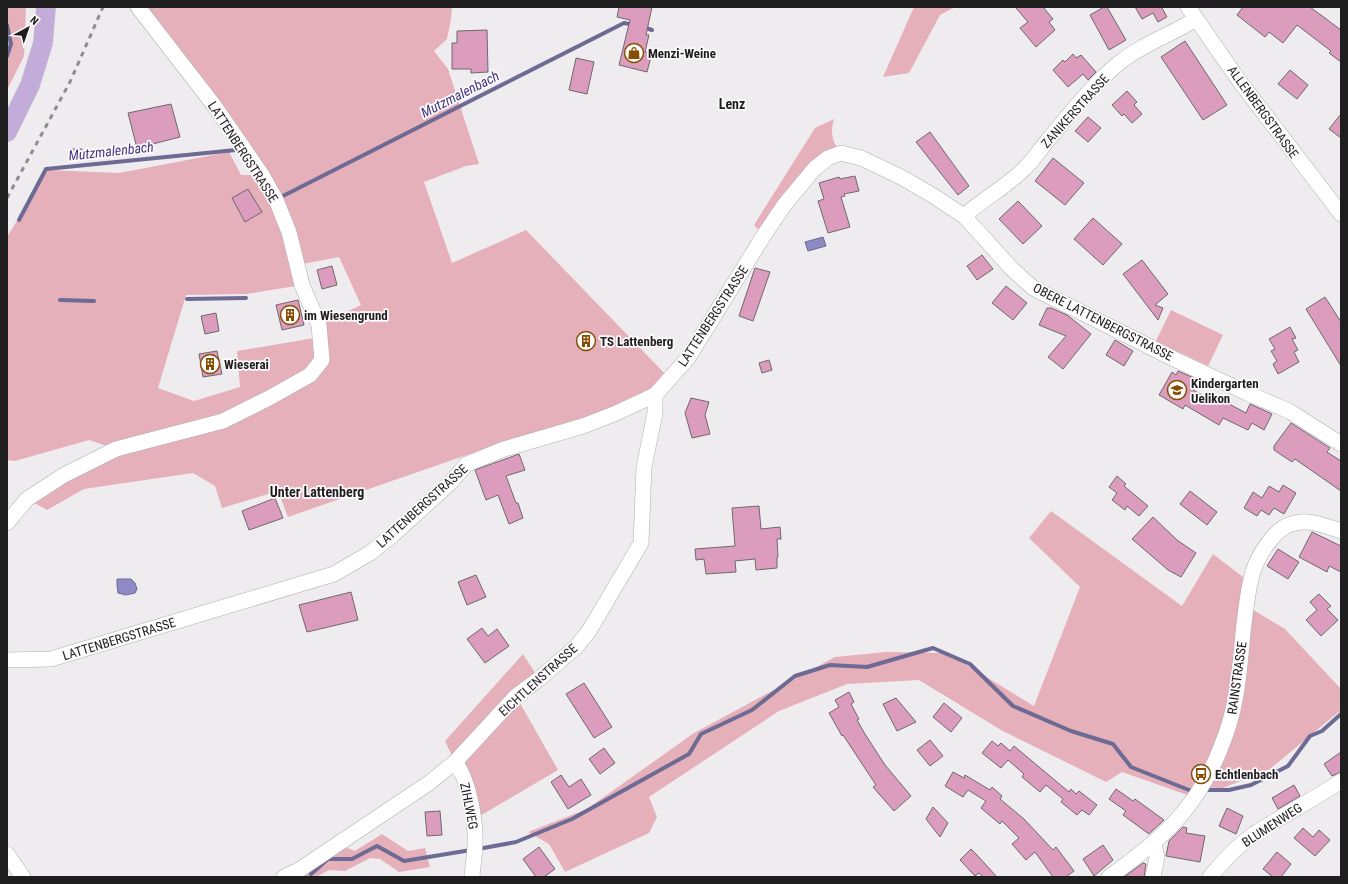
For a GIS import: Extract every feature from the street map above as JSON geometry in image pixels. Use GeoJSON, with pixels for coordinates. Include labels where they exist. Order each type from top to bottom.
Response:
{"type":"FeatureCollection","features":[{"type":"Feature","properties":{"kind":"main road"},"geometry":{"type":"LineString","coordinates":[[7,132],[30,85],[43,43],[46,7]]}},
{"type":"Feature","properties":{"kind":"street","name":"LATTENBERGSTRASSE"},"geometry":{"type":"LineString","coordinates":[[7,523],[27,499],[64,475],[116,449],[223,421],[310,375],[322,360],[319,325],[302,285],[289,232],[276,200],[262,175],[213,104],[138,7]]}},
{"type":"Feature","properties":{"kind":"street","name":"ALLENBERGSTRASSE"},"geometry":{"type":"LineString","coordinates":[[1192,11],[1245,88],[1341,214]]}},
{"type":"Feature","properties":{"kind":"street","name":"ZANIKERSTRASSE"},"geometry":{"type":"LineString","coordinates":[[964,216],[980,202],[1012,180],[1025,168],[1076,107],[1119,63],[1135,51],[1178,29],[1192,11]]}},
{"type":"Feature","properties":{"kind":"street","name":"LATTENBERGSTRASSE"},"geometry":{"type":"LineString","coordinates":[[7,660],[51,659],[334,574],[370,553],[394,534],[450,483],[467,464],[504,449],[583,426],[614,414],[655,395],[688,358],[703,337],[764,235],[785,204],[815,168],[828,158],[841,153]]}},
{"type":"Feature","properties":{"kind":"street","name":"OBERE LATTENBERGSTRASSE"},"geometry":{"type":"LineString","coordinates":[[841,153],[861,158],[901,177],[964,216],[1012,269],[1033,288],[1176,360],[1247,393],[1289,410],[1341,444]]}},
{"type":"Feature","properties":{"kind":"street","name":"EICHTLENSTRASSE"},"geometry":{"type":"LineString","coordinates":[[284,877],[298,870],[429,783],[455,762],[516,696],[539,679],[577,646],[590,631],[641,543],[644,467],[655,413],[655,395]]}},
{"type":"Feature","properties":{"kind":"street","name":"RAINSTRASSE"},"geometry":{"type":"LineString","coordinates":[[1109,877],[1154,843],[1181,816],[1199,792],[1221,748],[1231,721],[1236,694],[1246,606],[1252,574],[1259,558],[1271,539],[1282,528],[1291,524],[1303,522],[1314,523],[1341,531]]}},
{"type":"Feature","properties":{"kind":"street","name":"ZIHLWEG"},"geometry":{"type":"LineString","coordinates":[[455,762],[463,777],[471,808],[475,834],[472,877]]}},
{"type":"Feature","properties":{"kind":"street","name":"BLUMENWEG"},"geometry":{"type":"LineString","coordinates":[[1210,877],[1226,857],[1253,835],[1341,781]]}},
{"type":"Feature","properties":{"kind":"street"},"geometry":{"type":"LineString","coordinates":[[1153,877],[1157,857],[1154,843]]}},
{"type":"Feature","properties":{"kind":"street"},"geometry":{"type":"LineString","coordinates":[[7,854],[23,877]]}},
{"type":"Feature","properties":{"kind":"shaded area"},"geometry":{"type":"Polygon","coordinates":[[[7,7],[26,7],[24,56],[7,90],[7,7]]]}},
{"type":"Feature","properties":{"kind":"shaded area"},"geometry":{"type":"Polygon","coordinates":[[[138,7],[452,7],[447,39],[434,51],[448,69],[479,164],[466,166],[424,182],[452,263],[526,230],[670,379],[598,413],[513,439],[288,517],[278,491],[222,508],[215,486],[193,473],[84,489],[47,510],[27,499],[116,449],[89,440],[15,461],[7,460],[7,237],[48,170],[119,173],[229,152],[241,175],[261,175],[138,7]],[[339,257],[297,265],[302,285],[247,294],[186,295],[158,388],[194,401],[240,387],[237,351],[320,337],[319,325],[361,305],[339,257]]]}},
{"type":"Feature","properties":{"kind":"shaded area"},"geometry":{"type":"Polygon","coordinates":[[[914,7],[955,7],[940,15],[909,73],[883,77],[914,7]]]}},
{"type":"Feature","properties":{"kind":"shaded area"},"geometry":{"type":"Polygon","coordinates":[[[834,119],[832,133],[834,141],[841,153],[828,158],[764,235],[754,225],[815,128],[834,119]]]}},
{"type":"Feature","properties":{"kind":"shaded area"},"geometry":{"type":"Polygon","coordinates":[[[823,237],[826,246],[808,251],[805,242],[823,237]]]}},
{"type":"Feature","properties":{"kind":"shaded area"},"geometry":{"type":"Polygon","coordinates":[[[1171,310],[1223,335],[1208,366],[1156,341],[1171,310]]]}},
{"type":"Feature","properties":{"kind":"shaded area"},"geometry":{"type":"Polygon","coordinates":[[[1051,511],[1182,606],[1213,554],[1243,577],[1247,606],[1285,629],[1341,689],[1341,710],[1270,769],[1223,788],[1195,787],[1196,798],[1122,772],[1106,782],[1001,730],[919,680],[847,684],[779,711],[649,797],[657,817],[649,833],[565,872],[549,844],[528,832],[587,809],[694,733],[835,657],[886,652],[947,653],[1034,706],[1080,587],[1029,538],[1051,511]]]}},
{"type":"Feature","properties":{"kind":"shaded area"},"geometry":{"type":"Polygon","coordinates":[[[117,579],[131,579],[135,583],[137,589],[135,593],[126,595],[118,593],[117,579]]]}},
{"type":"Feature","properties":{"kind":"shaded area"},"geometry":{"type":"Polygon","coordinates":[[[523,654],[539,679],[516,696],[558,770],[473,820],[455,762],[445,741],[523,654]]]}},
{"type":"Feature","properties":{"kind":"shaded area"},"geometry":{"type":"Polygon","coordinates":[[[382,834],[408,851],[425,848],[430,867],[399,872],[380,859],[370,858],[345,871],[329,870],[316,877],[304,877],[299,870],[338,844],[355,851],[382,834]]]}},
{"type":"Feature","properties":{"kind":"building"},"geometry":{"type":"Polygon","coordinates":[[[619,7],[652,7],[646,35],[649,35],[645,52],[652,53],[647,72],[619,65],[630,20],[617,17],[619,7]]]}},
{"type":"Feature","properties":{"kind":"building"},"geometry":{"type":"Polygon","coordinates":[[[1015,7],[1043,7],[1053,19],[1049,22],[1055,30],[1036,47],[1020,28],[1028,22],[1015,7]]]}},
{"type":"Feature","properties":{"kind":"building"},"geometry":{"type":"Polygon","coordinates":[[[1104,7],[1107,7],[1126,40],[1109,50],[1090,15],[1104,7]]]}},
{"type":"Feature","properties":{"kind":"building"},"geometry":{"type":"Polygon","coordinates":[[[1135,7],[1163,7],[1162,8],[1167,17],[1158,22],[1153,13],[1142,19],[1135,7]]]}},
{"type":"Feature","properties":{"kind":"building"},"geometry":{"type":"Polygon","coordinates":[[[1243,7],[1310,7],[1341,30],[1341,62],[1329,53],[1331,51],[1297,25],[1283,43],[1269,32],[1265,37],[1237,15],[1243,7]]]}},
{"type":"Feature","properties":{"kind":"building"},"geometry":{"type":"Polygon","coordinates":[[[487,30],[488,72],[471,73],[471,69],[452,69],[452,43],[457,43],[457,31],[487,30]]]}},
{"type":"Feature","properties":{"kind":"building"},"geometry":{"type":"Polygon","coordinates":[[[1185,41],[1227,105],[1203,120],[1161,57],[1185,41]]]}},
{"type":"Feature","properties":{"kind":"building"},"geometry":{"type":"Polygon","coordinates":[[[1073,54],[1076,58],[1081,55],[1096,72],[1088,80],[1083,74],[1068,87],[1053,70],[1063,60],[1065,62],[1073,54]]]}},
{"type":"Feature","properties":{"kind":"building"},"geometry":{"type":"Polygon","coordinates":[[[576,58],[594,62],[587,94],[569,90],[576,58]]]}},
{"type":"Feature","properties":{"kind":"building"},"geometry":{"type":"Polygon","coordinates":[[[1290,70],[1308,85],[1297,99],[1278,84],[1290,70]]]}},
{"type":"Feature","properties":{"kind":"building"},"geometry":{"type":"Polygon","coordinates":[[[1127,91],[1137,102],[1134,105],[1142,114],[1132,123],[1124,114],[1122,116],[1112,105],[1127,91]]]}},
{"type":"Feature","properties":{"kind":"building"},"geometry":{"type":"Polygon","coordinates":[[[171,104],[180,137],[137,148],[128,113],[171,104]]]}},
{"type":"Feature","properties":{"kind":"building"},"geometry":{"type":"Polygon","coordinates":[[[1341,114],[1341,138],[1329,129],[1341,114]]]}},
{"type":"Feature","properties":{"kind":"building"},"geometry":{"type":"Polygon","coordinates":[[[1088,117],[1101,128],[1088,142],[1075,131],[1088,117]]]}},
{"type":"Feature","properties":{"kind":"building"},"geometry":{"type":"Polygon","coordinates":[[[930,132],[969,186],[958,195],[916,142],[930,132]]]}},
{"type":"Feature","properties":{"kind":"building"},"geometry":{"type":"Polygon","coordinates":[[[71,149],[82,149],[81,159],[71,159],[71,149]]]}},
{"type":"Feature","properties":{"kind":"building"},"geometry":{"type":"Polygon","coordinates":[[[1053,158],[1084,183],[1065,205],[1035,181],[1053,158]]]}},
{"type":"Feature","properties":{"kind":"building"},"geometry":{"type":"Polygon","coordinates":[[[855,176],[859,191],[844,194],[845,196],[841,197],[850,227],[828,233],[818,201],[824,199],[819,183],[839,177],[840,179],[855,176]]]}},
{"type":"Feature","properties":{"kind":"building"},"geometry":{"type":"Polygon","coordinates":[[[248,189],[262,212],[245,222],[232,198],[248,189]]]}},
{"type":"Feature","properties":{"kind":"building"},"geometry":{"type":"Polygon","coordinates":[[[1018,201],[1042,226],[1023,244],[999,219],[1018,201]]]}},
{"type":"Feature","properties":{"kind":"building"},"geometry":{"type":"Polygon","coordinates":[[[1093,218],[1122,244],[1103,265],[1074,239],[1093,218]]]}},
{"type":"Feature","properties":{"kind":"building"},"geometry":{"type":"Polygon","coordinates":[[[982,255],[993,269],[977,280],[967,266],[982,255]]]}},
{"type":"Feature","properties":{"kind":"building"},"geometry":{"type":"Polygon","coordinates":[[[1142,260],[1168,294],[1155,305],[1163,308],[1158,320],[1123,274],[1142,260]]]}},
{"type":"Feature","properties":{"kind":"building"},"geometry":{"type":"Polygon","coordinates":[[[332,266],[337,285],[322,289],[317,270],[332,266]]]}},
{"type":"Feature","properties":{"kind":"building"},"geometry":{"type":"Polygon","coordinates":[[[755,268],[770,272],[753,321],[739,316],[755,268]]]}},
{"type":"Feature","properties":{"kind":"building"},"geometry":{"type":"Polygon","coordinates":[[[1006,286],[1027,303],[1013,320],[992,303],[1006,286]]]}},
{"type":"Feature","properties":{"kind":"building"},"geometry":{"type":"Polygon","coordinates":[[[1325,297],[1341,322],[1341,366],[1306,309],[1325,297]]]}},
{"type":"Feature","properties":{"kind":"building","name":"im Wiesengrund"},"geometry":{"type":"Polygon","coordinates":[[[298,300],[304,325],[282,330],[276,305],[298,300]]]}},
{"type":"Feature","properties":{"kind":"building"},"geometry":{"type":"Polygon","coordinates":[[[1047,308],[1051,308],[1067,315],[1091,334],[1063,369],[1048,357],[1066,336],[1039,325],[1047,308]]]}},
{"type":"Feature","properties":{"kind":"building"},"geometry":{"type":"Polygon","coordinates":[[[216,313],[219,331],[205,334],[201,316],[216,313]]]}},
{"type":"Feature","properties":{"kind":"building"},"geometry":{"type":"Polygon","coordinates":[[[1290,327],[1296,338],[1292,339],[1298,350],[1294,352],[1299,362],[1278,374],[1273,364],[1277,361],[1271,351],[1275,349],[1269,339],[1290,327]]]}},
{"type":"Feature","properties":{"kind":"building"},"geometry":{"type":"Polygon","coordinates":[[[1115,340],[1133,351],[1124,366],[1106,355],[1115,340]]]}},
{"type":"Feature","properties":{"kind":"building","name":"Wieserai"},"geometry":{"type":"Polygon","coordinates":[[[217,351],[222,374],[203,377],[199,354],[217,351]]]}},
{"type":"Feature","properties":{"kind":"building"},"geometry":{"type":"Polygon","coordinates":[[[769,360],[772,370],[762,373],[759,363],[769,360]]]}},
{"type":"Feature","properties":{"kind":"building"},"geometry":{"type":"Polygon","coordinates":[[[1178,371],[1194,378],[1192,382],[1196,385],[1193,390],[1213,401],[1216,397],[1246,413],[1250,404],[1272,414],[1264,430],[1252,423],[1248,430],[1223,418],[1219,425],[1185,405],[1183,409],[1159,395],[1172,372],[1176,375],[1178,371]]]}},
{"type":"Feature","properties":{"kind":"building"},"geometry":{"type":"Polygon","coordinates":[[[691,398],[709,402],[705,415],[710,434],[692,438],[685,413],[691,398]]]}},
{"type":"Feature","properties":{"kind":"building"},"geometry":{"type":"Polygon","coordinates":[[[1291,423],[1330,448],[1327,452],[1341,461],[1341,491],[1295,459],[1292,462],[1274,450],[1274,446],[1291,423]]]}},
{"type":"Feature","properties":{"kind":"building"},"geometry":{"type":"Polygon","coordinates":[[[519,454],[525,470],[506,476],[523,518],[509,524],[498,495],[486,500],[475,470],[519,454]]]}},
{"type":"Feature","properties":{"kind":"building"},"geometry":{"type":"Polygon","coordinates":[[[1117,476],[1126,484],[1124,486],[1148,506],[1139,516],[1127,506],[1125,510],[1112,500],[1117,493],[1109,487],[1117,476]]]}},
{"type":"Feature","properties":{"kind":"building"},"geometry":{"type":"Polygon","coordinates":[[[1283,485],[1296,493],[1284,514],[1274,508],[1269,515],[1261,510],[1257,516],[1244,508],[1253,492],[1262,498],[1269,486],[1279,492],[1283,485]]]}},
{"type":"Feature","properties":{"kind":"building"},"geometry":{"type":"Polygon","coordinates":[[[1190,491],[1217,512],[1207,525],[1180,504],[1190,491]]]}},
{"type":"Feature","properties":{"kind":"building"},"geometry":{"type":"Polygon","coordinates":[[[275,498],[283,518],[249,530],[242,511],[275,498]]]}},
{"type":"Feature","properties":{"kind":"building"},"geometry":{"type":"Polygon","coordinates":[[[759,506],[761,529],[780,527],[781,539],[777,539],[777,568],[756,570],[755,559],[735,561],[736,572],[706,574],[704,559],[696,560],[695,549],[735,546],[732,508],[759,506]]]}},
{"type":"Feature","properties":{"kind":"building"},"geometry":{"type":"Polygon","coordinates":[[[1153,517],[1177,540],[1196,553],[1181,577],[1168,570],[1132,539],[1153,517]]]}},
{"type":"Feature","properties":{"kind":"building"},"geometry":{"type":"Polygon","coordinates":[[[1312,532],[1341,546],[1341,572],[1329,566],[1327,572],[1299,557],[1312,532]]]}},
{"type":"Feature","properties":{"kind":"building"},"geometry":{"type":"Polygon","coordinates":[[[1278,549],[1299,562],[1288,579],[1267,566],[1278,549]]]}},
{"type":"Feature","properties":{"kind":"building"},"geometry":{"type":"Polygon","coordinates":[[[476,575],[486,597],[467,605],[458,582],[476,575]]]}},
{"type":"Feature","properties":{"kind":"building"},"geometry":{"type":"Polygon","coordinates":[[[351,592],[358,620],[307,632],[299,605],[351,592]]]}},
{"type":"Feature","properties":{"kind":"building"},"geometry":{"type":"Polygon","coordinates":[[[1319,594],[1331,606],[1327,609],[1338,620],[1321,636],[1306,620],[1317,610],[1310,602],[1319,594]]]}},
{"type":"Feature","properties":{"kind":"building"},"geometry":{"type":"Polygon","coordinates":[[[482,628],[488,636],[497,629],[509,646],[485,663],[467,639],[482,628]]]}},
{"type":"Feature","properties":{"kind":"building"},"geometry":{"type":"Polygon","coordinates":[[[584,683],[612,727],[594,738],[566,694],[584,683]]]}},
{"type":"Feature","properties":{"kind":"building"},"geometry":{"type":"Polygon","coordinates":[[[849,692],[854,702],[851,704],[859,719],[857,720],[865,734],[885,765],[911,796],[894,811],[873,787],[876,785],[843,735],[842,736],[829,713],[839,707],[835,700],[849,692]]]}},
{"type":"Feature","properties":{"kind":"building"},"geometry":{"type":"Polygon","coordinates":[[[896,698],[916,722],[897,731],[883,704],[896,698]]]}},
{"type":"Feature","properties":{"kind":"building"},"geometry":{"type":"Polygon","coordinates":[[[944,703],[962,718],[951,732],[933,717],[944,703]]]}},
{"type":"Feature","properties":{"kind":"building"},"geometry":{"type":"Polygon","coordinates":[[[930,740],[943,756],[930,766],[917,750],[930,740]]]}},
{"type":"Feature","properties":{"kind":"building"},"geometry":{"type":"Polygon","coordinates":[[[992,741],[998,746],[1001,743],[1010,751],[1014,746],[1069,792],[1071,789],[1076,794],[1079,791],[1097,805],[1089,815],[1082,810],[1077,815],[1061,802],[1063,799],[1046,785],[1040,792],[1022,777],[1024,774],[1008,760],[1001,768],[982,753],[992,741]]]}},
{"type":"Feature","properties":{"kind":"building"},"geometry":{"type":"Polygon","coordinates":[[[604,748],[615,763],[600,774],[589,759],[604,748]]]}},
{"type":"Feature","properties":{"kind":"building"},"geometry":{"type":"Polygon","coordinates":[[[1341,752],[1341,772],[1332,776],[1324,764],[1341,752]]]}},
{"type":"Feature","properties":{"kind":"building"},"geometry":{"type":"Polygon","coordinates":[[[953,772],[964,778],[965,775],[990,790],[992,787],[1002,796],[1000,799],[1024,819],[1053,850],[1056,847],[1074,871],[1066,877],[1053,877],[1035,852],[1026,860],[1012,844],[1019,838],[1002,821],[1000,824],[981,808],[986,801],[968,790],[963,797],[945,786],[953,772]]]}},
{"type":"Feature","properties":{"kind":"building"},"geometry":{"type":"Polygon","coordinates":[[[561,775],[569,787],[581,779],[591,795],[568,809],[551,782],[561,775]]]}},
{"type":"Feature","properties":{"kind":"building"},"geometry":{"type":"Polygon","coordinates":[[[1294,785],[1300,796],[1278,809],[1272,798],[1294,785]]]}},
{"type":"Feature","properties":{"kind":"building"},"geometry":{"type":"Polygon","coordinates":[[[1116,789],[1133,801],[1135,799],[1164,820],[1149,834],[1123,815],[1126,811],[1109,799],[1116,789]]]}},
{"type":"Feature","properties":{"kind":"building"},"geometry":{"type":"Polygon","coordinates":[[[933,807],[948,823],[940,837],[926,819],[933,807]]]}},
{"type":"Feature","properties":{"kind":"building"},"geometry":{"type":"Polygon","coordinates":[[[1227,808],[1243,816],[1236,834],[1219,826],[1227,808]]]}},
{"type":"Feature","properties":{"kind":"building"},"geometry":{"type":"Polygon","coordinates":[[[440,811],[442,835],[427,836],[425,812],[440,811]]]}},
{"type":"Feature","properties":{"kind":"building"},"geometry":{"type":"Polygon","coordinates":[[[1183,827],[1187,828],[1186,833],[1205,836],[1200,862],[1166,856],[1169,841],[1183,827]]]}},
{"type":"Feature","properties":{"kind":"building"},"geometry":{"type":"Polygon","coordinates":[[[1303,828],[1313,837],[1319,830],[1330,840],[1315,856],[1294,838],[1303,828]]]}},
{"type":"Feature","properties":{"kind":"building"},"geometry":{"type":"Polygon","coordinates":[[[1103,845],[1113,860],[1094,876],[1083,859],[1103,845]]]}},
{"type":"Feature","properties":{"kind":"building"},"geometry":{"type":"Polygon","coordinates":[[[539,847],[555,869],[544,877],[536,877],[523,859],[539,847]]]}},
{"type":"Feature","properties":{"kind":"building"},"geometry":{"type":"Polygon","coordinates":[[[971,849],[997,877],[983,877],[979,873],[975,876],[960,860],[971,849]]]}},
{"type":"Feature","properties":{"kind":"building"},"geometry":{"type":"Polygon","coordinates":[[[1277,852],[1291,864],[1281,877],[1273,877],[1263,869],[1277,852]]]}},
{"type":"Feature","properties":{"kind":"building"},"geometry":{"type":"Polygon","coordinates":[[[1143,863],[1146,864],[1144,877],[1124,877],[1143,863]]]}},
{"type":"Feature","properties":{"kind":"waterway","name":"Mutzmalenbach"},"geometry":{"type":"LineString","coordinates":[[281,197],[624,23],[634,25]]}},
{"type":"Feature","properties":{"kind":"waterway"},"geometry":{"type":"LineString","coordinates":[[7,25],[11,44],[7,56]]}},
{"type":"Feature","properties":{"kind":"waterway","name":"Mutzmalenbach"},"geometry":{"type":"LineString","coordinates":[[643,27],[652,30]]}},
{"type":"Feature","properties":{"kind":"waterway","name":"Mutzmalenbach"},"geometry":{"type":"LineString","coordinates":[[19,220],[46,169],[236,150]]}},
{"type":"Feature","properties":{"kind":"waterway"},"geometry":{"type":"LineString","coordinates":[[187,299],[246,298]]}},
{"type":"Feature","properties":{"kind":"waterway"},"geometry":{"type":"LineString","coordinates":[[60,300],[94,301]]}},
{"type":"Feature","properties":{"kind":"waterway"},"geometry":{"type":"LineString","coordinates":[[478,849],[516,842],[572,819],[689,754],[701,734],[752,710],[795,676],[830,665],[867,667],[933,648],[970,664],[1013,706],[1071,731],[1113,744],[1131,767],[1189,790],[1195,790]]}},
{"type":"Feature","properties":{"kind":"waterway"},"geometry":{"type":"LineString","coordinates":[[1203,790],[1229,790],[1251,785],[1288,766],[1310,736],[1322,731],[1341,714]]}},
{"type":"Feature","properties":{"kind":"waterway"},"geometry":{"type":"LineString","coordinates":[[311,874],[328,859],[352,859],[377,846],[404,861],[471,850]]}},
{"type":"Feature","properties":{"kind":"railway"},"geometry":{"type":"LineString","coordinates":[[7,198],[70,82],[103,7]]}},
{"type":"Feature","properties":{"kind":"place","name":"Menzi-Weine"},"geometry":{"type":"Point","coordinates":[634,53]}},
{"type":"Feature","properties":{"kind":"place","name":"im Wiesengrund"},"geometry":{"type":"Point","coordinates":[290,315]}},
{"type":"Feature","properties":{"kind":"place","name":"TS Lattenberg"},"geometry":{"type":"Point","coordinates":[586,341]}},
{"type":"Feature","properties":{"kind":"place","name":"Wieserai"},"geometry":{"type":"Point","coordinates":[210,364]}},
{"type":"Feature","properties":{"kind":"place","name":"Kindergarten Uelikon"},"geometry":{"type":"Point","coordinates":[1177,390]}},
{"type":"Feature","properties":{"kind":"place","name":"Echtlenbach"},"geometry":{"type":"Point","coordinates":[1201,774]}},
{"type":"Feature","properties":{"kind":"district","name":"Lenz"},"geometry":{"type":"Point","coordinates":[732,104]}},
{"type":"Feature","properties":{"kind":"district","name":"Unter Lattenberg"},"geometry":{"type":"Point","coordinates":[317,492]}}]}
